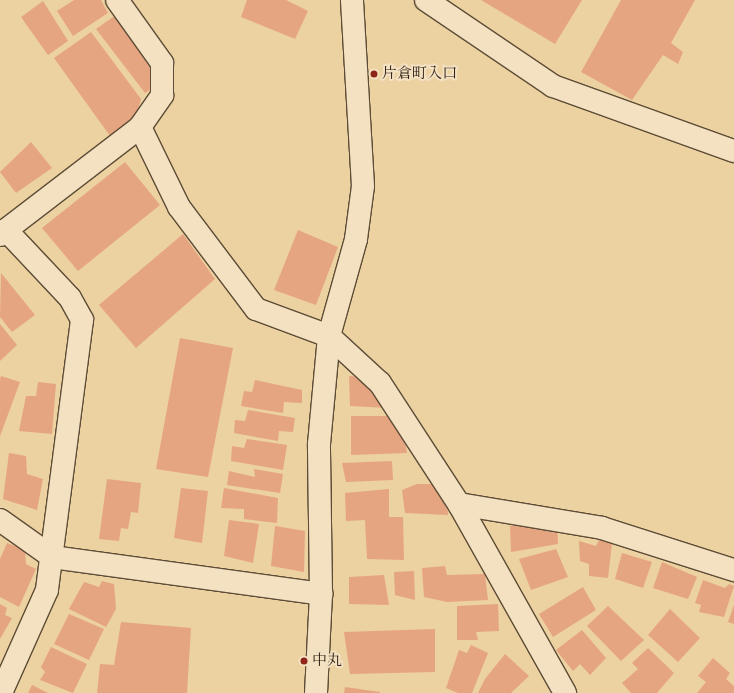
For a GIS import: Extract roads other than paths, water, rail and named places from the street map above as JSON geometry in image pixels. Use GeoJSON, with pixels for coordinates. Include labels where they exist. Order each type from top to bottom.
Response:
{"type":"FeatureCollection","features":[{"type":"Feature","properties":{"kind":"street"},"geometry":{"type":"LineString","coordinates":[[1,693],[47,590],[82,320],[70,298],[3,233],[140,127],[162,95],[162,63],[117,0]]}},
{"type":"Feature","properties":{"kind":"street"},"geometry":{"type":"LineString","coordinates":[[316,693],[321,594],[319,444],[329,336],[356,239],[363,186],[352,0]]}},
{"type":"Feature","properties":{"kind":"street"},"geometry":{"type":"LineString","coordinates":[[426,0],[553,86],[734,151]]}},
{"type":"Feature","properties":{"kind":"street"},"geometry":{"type":"LineString","coordinates":[[140,127],[179,207],[256,309],[329,336],[380,383],[459,504],[567,690]]}},
{"type":"Feature","properties":{"kind":"street"},"geometry":{"type":"LineString","coordinates":[[459,504],[602,528],[734,570]]}},
{"type":"Feature","properties":{"kind":"street"},"geometry":{"type":"LineString","coordinates":[[0,520],[52,557],[321,594]]}},
{"type":"Feature","properties":{"kind":"place","name":"片倉町入口"},"geometry":{"type":"Point","coordinates":[374,74]}},
{"type":"Feature","properties":{"kind":"place","name":"中丸"},"geometry":{"type":"Point","coordinates":[304,661]}}]}
